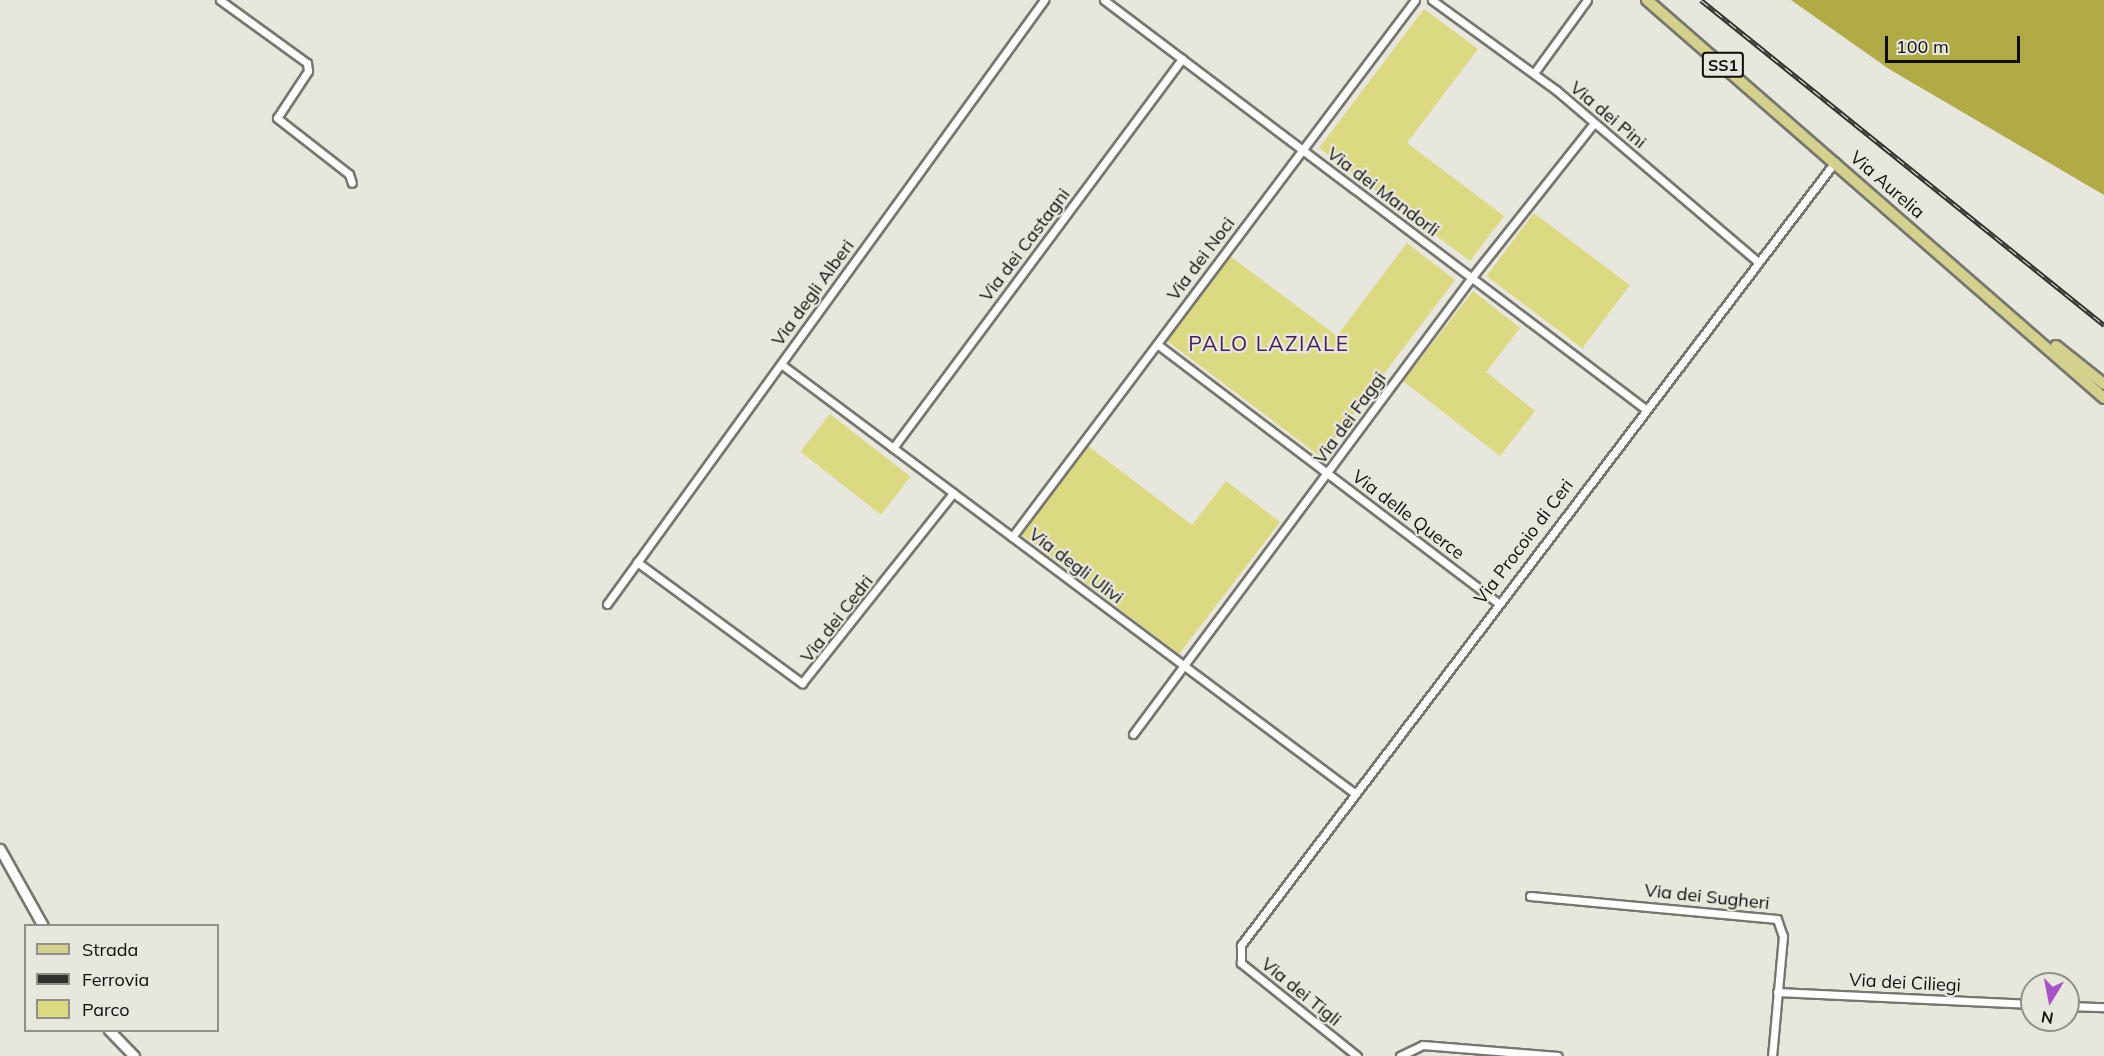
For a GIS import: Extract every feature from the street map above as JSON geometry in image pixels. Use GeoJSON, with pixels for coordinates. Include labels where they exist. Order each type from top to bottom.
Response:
{"type":"FeatureCollection","features":[{"type":"Feature","properties":{"kind":"main road","name":"Via Aurelia"},"geometry":{"type":"LineString","coordinates":[[1647,0],[2017,318],[2104,398]]}},
{"type":"Feature","properties":{"kind":"main road"},"geometry":{"type":"LineString","coordinates":[[2017,318],[2104,384]]}},
{"type":"Feature","properties":{"kind":"street"},"geometry":{"type":"LineString","coordinates":[[220,0],[307,63],[308,71],[277,118],[349,174],[352,183]]}},
{"type":"Feature","properties":{"kind":"street","name":"Via degli Alberi"},"geometry":{"type":"LineString","coordinates":[[607,604],[1044,0]]}},
{"type":"Feature","properties":{"kind":"street","name":"Via dei Mandorli"},"geometry":{"type":"LineString","coordinates":[[1104,0],[1644,408]]}},
{"type":"Feature","properties":{"kind":"street","name":"Via dei Noci"},"geometry":{"type":"LineString","coordinates":[[1012,537],[1415,0]]}},
{"type":"Feature","properties":{"kind":"street","name":"Via dei Pini"},"geometry":{"type":"LineString","coordinates":[[1432,0],[1534,73],[1757,261]]}},
{"type":"Feature","properties":{"kind":"street"},"geometry":{"type":"LineString","coordinates":[[1534,73],[1587,0]]}},
{"type":"Feature","properties":{"kind":"street","name":"Via dei Castagni"},"geometry":{"type":"LineString","coordinates":[[893,448],[1182,59]]}},
{"type":"Feature","properties":{"kind":"street","name":"Via dei Faggi"},"geometry":{"type":"LineString","coordinates":[[1132,734],[1472,277],[1594,123]]}},
{"type":"Feature","properties":{"kind":"street","name":"Via Procoio di Ceri"},"geometry":{"type":"LineString","coordinates":[[1241,945],[1353,792],[1644,408],[1835,162]]}},
{"type":"Feature","properties":{"kind":"street","name":"Via delle Querce"},"geometry":{"type":"LineString","coordinates":[[1157,344],[1497,602]]}},
{"type":"Feature","properties":{"kind":"street","name":"Via degli Ulivi"},"geometry":{"type":"LineString","coordinates":[[781,363],[1353,792]]}},
{"type":"Feature","properties":{"kind":"street","name":"Via dei Cedri"},"geometry":{"type":"LineString","coordinates":[[637,562],[802,683],[953,493]]}},
{"type":"Feature","properties":{"kind":"street"},"geometry":{"type":"LineString","coordinates":[[0,849],[42,924]]}},
{"type":"Feature","properties":{"kind":"street","name":"Via dei Sugheri"},"geometry":{"type":"LineString","coordinates":[[1530,896],[1773,916],[1783,932],[1772,1056]]}},
{"type":"Feature","properties":{"kind":"street","name":"Via dei Tigli"},"geometry":{"type":"LineString","coordinates":[[1241,945],[1241,963],[1357,1056]]}},
{"type":"Feature","properties":{"kind":"street","name":"Via dei Ciliegi"},"geometry":{"type":"LineString","coordinates":[[1778,992],[2020,1003]]}},
{"type":"Feature","properties":{"kind":"street"},"geometry":{"type":"LineString","coordinates":[[2080,1007],[2104,1008]]}},
{"type":"Feature","properties":{"kind":"street"},"geometry":{"type":"LineString","coordinates":[[111,1032],[134,1056]]}},
{"type":"Feature","properties":{"kind":"street"},"geometry":{"type":"LineString","coordinates":[[1400,1056],[1423,1045],[1558,1056]]}},
{"type":"Feature","properties":{"kind":"green space"},"geometry":{"type":"Polygon","coordinates":[[[1424,9],[1478,49],[1407,143],[1504,216],[1470,261],[1319,148],[1424,9]]]}},
{"type":"Feature","properties":{"kind":"green space"},"geometry":{"type":"Polygon","coordinates":[[[1534,213],[1630,285],[1582,348],[1486,276],[1534,213]]]}},
{"type":"Feature","properties":{"kind":"green space"},"geometry":{"type":"Polygon","coordinates":[[[1407,243],[1455,280],[1321,457],[1166,340],[1230,256],[1337,336],[1407,243]]]}},
{"type":"Feature","properties":{"kind":"green space"},"geometry":{"type":"Polygon","coordinates":[[[1473,291],[1520,328],[1486,372],[1535,411],[1500,456],[1403,381],[1473,291]]]}},
{"type":"Feature","properties":{"kind":"green space"},"geometry":{"type":"Polygon","coordinates":[[[830,414],[910,477],[881,515],[800,452],[830,414]]]}},
{"type":"Feature","properties":{"kind":"green space"},"geometry":{"type":"Polygon","coordinates":[[[1088,446],[1192,525],[1226,481],[1280,522],[1179,654],[1021,534],[1088,446]]]}},
{"type":"Feature","properties":{"kind":"shaded area"},"geometry":{"type":"Polygon","coordinates":[[[1791,0],[2104,0],[2104,195],[1889,69],[1791,0]]]}},
{"type":"Feature","properties":{"kind":"railway"},"geometry":{"type":"LineString","coordinates":[[1701,0],[2104,325]]}},
{"type":"Feature","properties":{"kind":"district","name":"PALO LAZIALE"},"geometry":{"type":"Point","coordinates":[1269,343]}}]}
